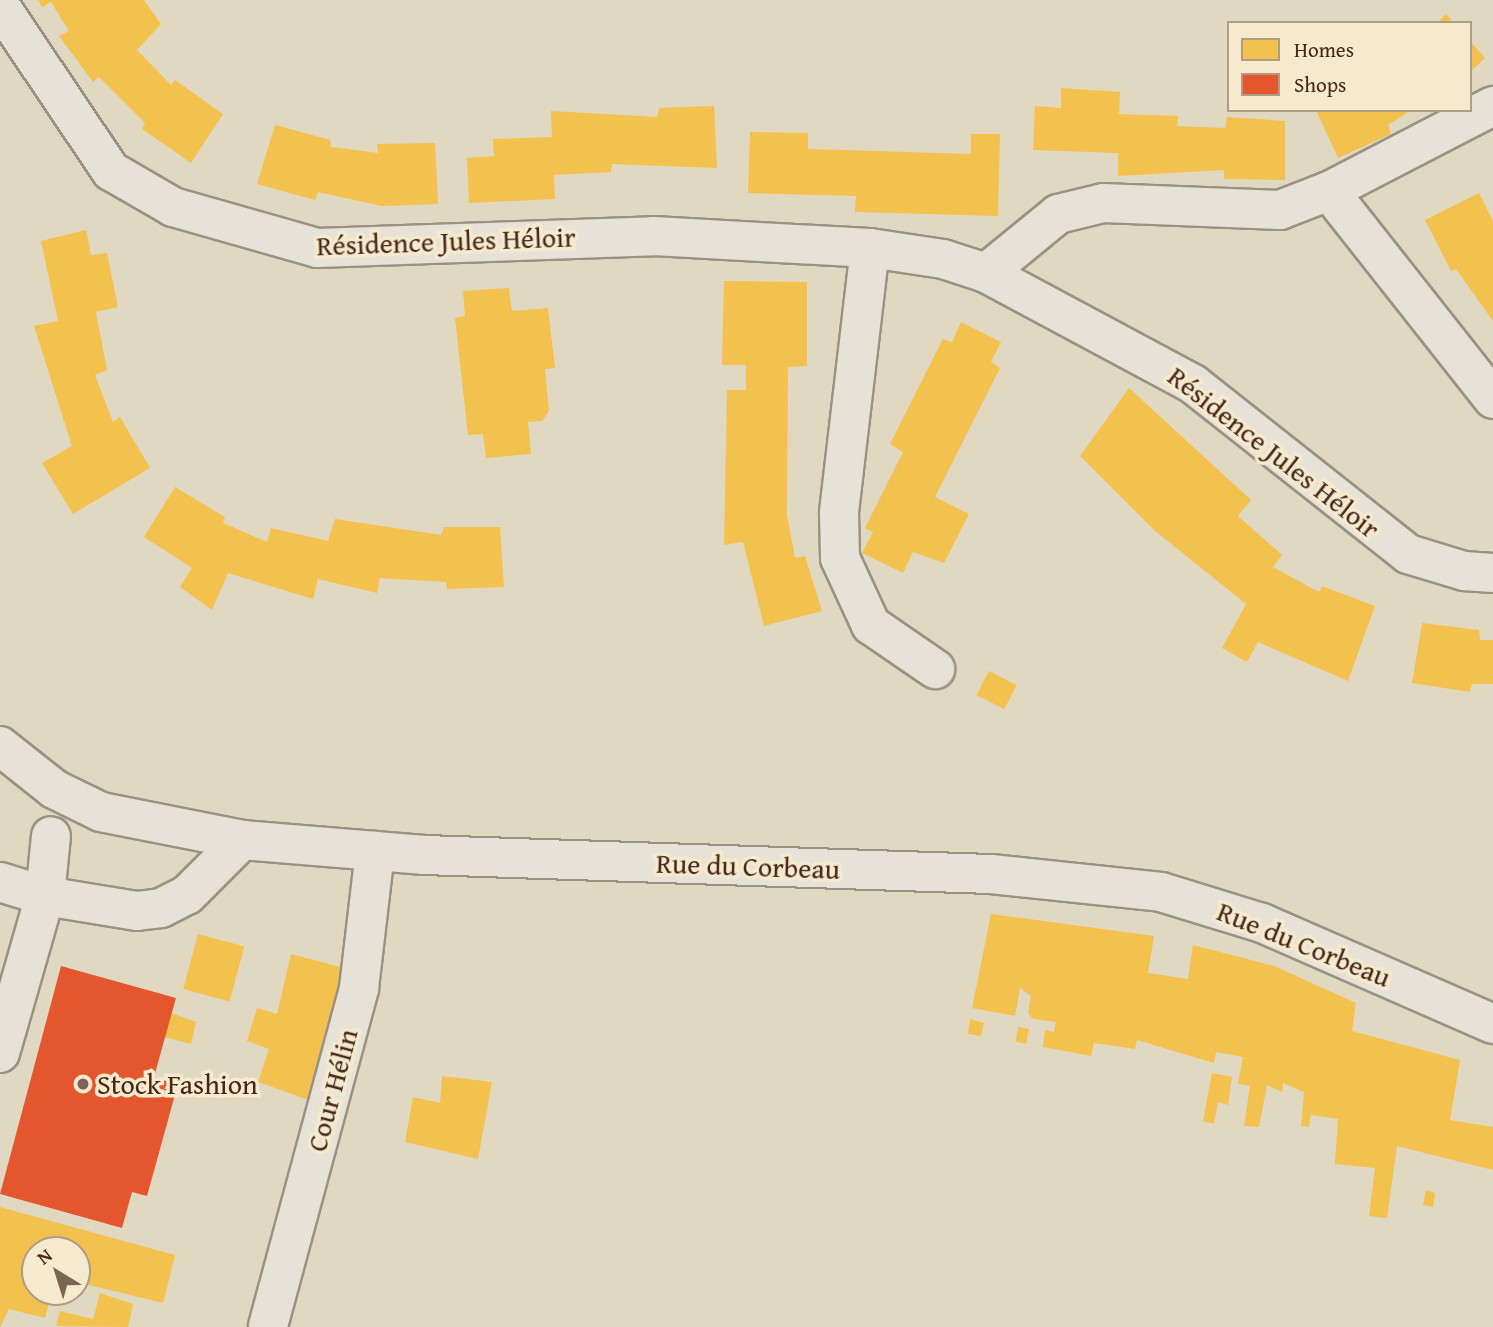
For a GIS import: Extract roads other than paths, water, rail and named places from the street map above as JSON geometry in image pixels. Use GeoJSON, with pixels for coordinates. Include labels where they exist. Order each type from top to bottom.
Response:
{"type":"FeatureCollection","features":[{"type":"Feature","properties":{"kind":"street","name":"Résidence Jules Héloir"},"geometry":{"type":"LineString","coordinates":[[0,6],[95,152],[126,185],[173,207],[296,244],[342,248],[627,235],[870,248],[986,273],[1193,384],[1408,554],[1465,572],[1493,573]]}},
{"type":"Feature","properties":{"kind":"street"},"geometry":{"type":"LineString","coordinates":[[986,273],[1058,214],[1080,206],[1260,213],[1329,191],[1493,106]]}},
{"type":"Feature","properties":{"kind":"street"},"geometry":{"type":"LineString","coordinates":[[1329,191],[1493,398]]}},
{"type":"Feature","properties":{"kind":"street"},"geometry":{"type":"LineString","coordinates":[[870,248],[839,513],[841,558],[871,625],[935,668]]}},
{"type":"Feature","properties":{"kind":"street","name":"Rue du Corbeau"},"geometry":{"type":"LineString","coordinates":[[0,746],[76,802],[115,817],[242,840],[375,850],[991,874],[1161,892],[1262,923],[1493,1024]]}},
{"type":"Feature","properties":{"kind":"street"},"geometry":{"type":"LineString","coordinates":[[76,802],[51,836],[0,880],[45,896],[137,911],[161,908],[187,895],[242,840]]}},
{"type":"Feature","properties":{"kind":"street"},"geometry":{"type":"LineString","coordinates":[[0,1054],[45,896],[51,836]]}},
{"type":"Feature","properties":{"kind":"street","name":"Cour Hélin"},"geometry":{"type":"LineString","coordinates":[[268,1326],[359,988],[375,850]]}},
{"type":"Feature","properties":{"kind":"place","name":"Stock Fashion"},"geometry":{"type":"Point","coordinates":[83,1084]}}]}
